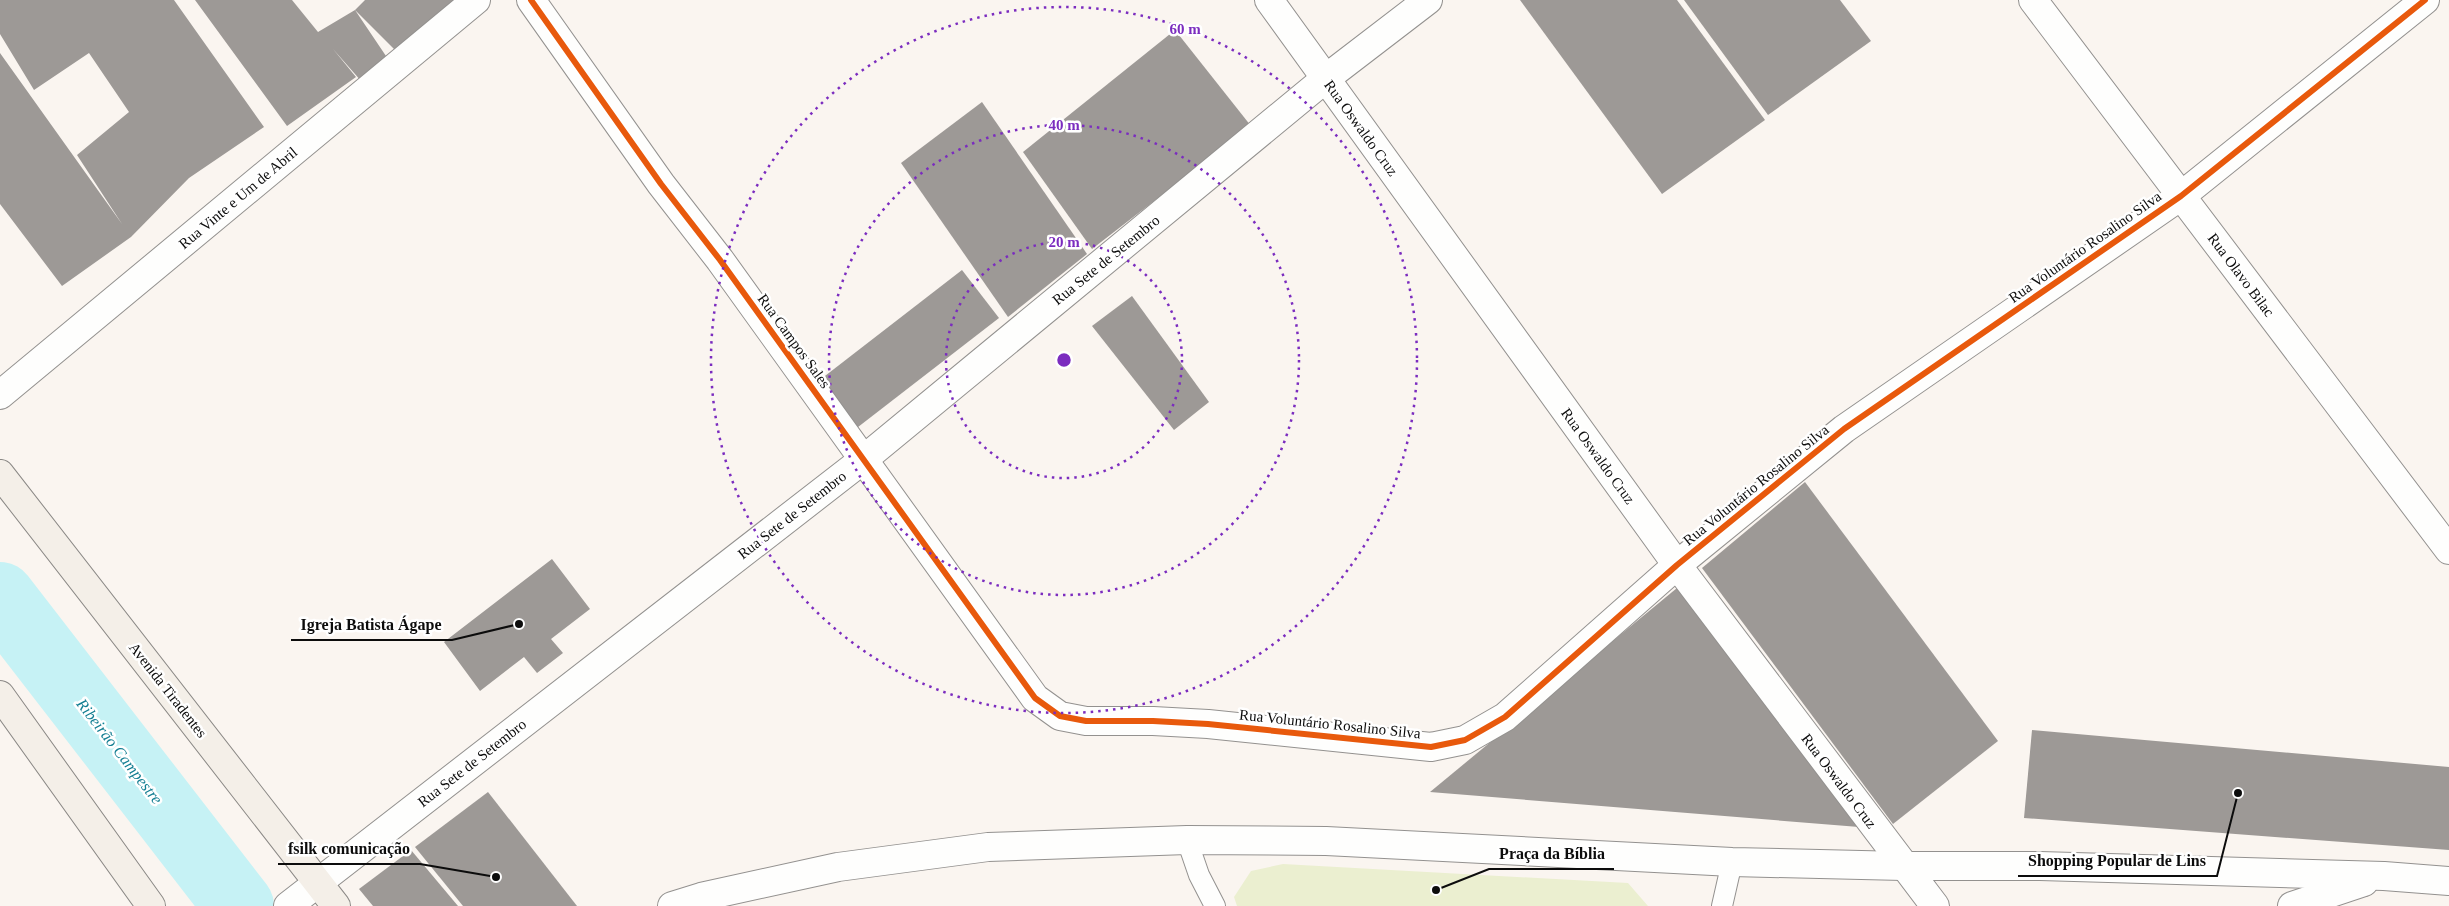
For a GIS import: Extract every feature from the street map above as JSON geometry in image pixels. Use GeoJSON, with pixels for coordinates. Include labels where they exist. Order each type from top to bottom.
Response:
{"type":"FeatureCollection","features":[{"type":"Feature","properties":{"kind":"main road","name":"Avenida Tiradentes"},"geometry":{"type":"LineString","coordinates":[[0,474],[336,906]]}},
{"type":"Feature","properties":{"kind":"main road"},"geometry":{"type":"LineString","coordinates":[[0,695],[151,906]]}},
{"type":"Feature","properties":{"kind":"street","name":"Rua Vinte e Um de Abril"},"geometry":{"type":"LineString","coordinates":[[0,395],[476,0]]}},
{"type":"Feature","properties":{"kind":"street","name":"Rua Campos Sales"},"geometry":{"type":"LineString","coordinates":[[531,0],[661,184],[720,260],[1035,698]]}},
{"type":"Feature","properties":{"kind":"street","name":"Rua Oswaldo Cruz"},"geometry":{"type":"LineString","coordinates":[[1269,0],[1676,566],[1935,906]]}},
{"type":"Feature","properties":{"kind":"street","name":"Rua Sete de Setembro"},"geometry":{"type":"LineString","coordinates":[[290,904],[864,459],[1325,79],[1428,0]]}},
{"type":"Feature","properties":{"kind":"street","name":"Rua Olavo Bilac"},"geometry":{"type":"LineString","coordinates":[[2033,0],[2449,550]]}},
{"type":"Feature","properties":{"kind":"street","name":"Rua Voluntário Rosalino Silva"},"geometry":{"type":"LineString","coordinates":[[1035,698],[1060,716],[1086,721],[1153,721],[1208,724],[1430,748],[1465,740],[1504,717],[1676,566],[1844,429],[2181,196],[2425,0]]}},
{"type":"Feature","properties":{"kind":"street"},"geometry":{"type":"LineString","coordinates":[[672,906],[701,897],[838,867],[988,847],[1187,840],[1326,841],[1732,862],[1903,866],[2040,866],[2384,876],[2449,881]]}},
{"type":"Feature","properties":{"kind":"street"},"geometry":{"type":"LineString","coordinates":[[2292,906],[2384,876]]}},
{"type":"Feature","properties":{"kind":"lane"},"geometry":{"type":"LineString","coordinates":[[1187,840],[1199,876],[1215,906]]}},
{"type":"Feature","properties":{"kind":"lane"},"geometry":{"type":"LineString","coordinates":[[1722,906],[1732,862]]}},
{"type":"Feature","properties":{"kind":"green space"},"geometry":{"type":"Polygon","coordinates":[[[1283,864],[1628,883],[1648,906],[1237,906],[1234,897],[1251,871],[1283,864]]]}},
{"type":"Feature","properties":{"kind":"building"},"geometry":{"type":"Polygon","coordinates":[[[0,0],[174,0],[264,127],[189,178],[131,237],[62,286],[0,204],[0,53],[122,224],[77,155],[129,112],[89,53],[34,90],[0,34],[0,0]]]}},
{"type":"Feature","properties":{"kind":"building"},"geometry":{"type":"Polygon","coordinates":[[[195,0],[292,0],[318,32],[355,10],[386,56],[362,82],[333,49],[356,77],[287,126],[195,0]]]}},
{"type":"Feature","properties":{"kind":"building"},"geometry":{"type":"Polygon","coordinates":[[[365,0],[466,0],[398,53],[355,10],[365,0]]]}},
{"type":"Feature","properties":{"kind":"building"},"geometry":{"type":"Polygon","coordinates":[[[1520,0],[1677,0],[1765,120],[1662,194],[1520,0]]]}},
{"type":"Feature","properties":{"kind":"building"},"geometry":{"type":"Polygon","coordinates":[[[1684,0],[1840,0],[1871,41],[1768,115],[1684,0]]]}},
{"type":"Feature","properties":{"kind":"building"},"geometry":{"type":"Polygon","coordinates":[[[1175,30],[1251,126],[1092,249],[1023,152],[1175,30]]]}},
{"type":"Feature","properties":{"kind":"building"},"geometry":{"type":"Polygon","coordinates":[[[982,102],[1087,254],[1008,317],[901,163],[982,102]]]}},
{"type":"Feature","properties":{"kind":"building"},"geometry":{"type":"Polygon","coordinates":[[[962,270],[999,318],[849,434],[812,386],[962,270]]]}},
{"type":"Feature","properties":{"kind":"building"},"geometry":{"type":"Polygon","coordinates":[[[1132,296],[1209,402],[1174,430],[1092,326],[1132,296]]]}},
{"type":"Feature","properties":{"kind":"building"},"geometry":{"type":"Polygon","coordinates":[[[1805,482],[1998,741],[1893,824],[1702,568],[1805,482]]]}},
{"type":"Feature","properties":{"kind":"building"},"geometry":{"type":"Polygon","coordinates":[[[552,559],[590,609],[551,639],[563,653],[537,673],[524,657],[480,691],[444,642],[552,559]]]}},
{"type":"Feature","properties":{"kind":"building"},"geometry":{"type":"Polygon","coordinates":[[[1677,588],[1859,827],[1430,792],[1677,588]]]}},
{"type":"Feature","properties":{"kind":"building"},"geometry":{"type":"Polygon","coordinates":[[[2032,730],[2449,767],[2449,850],[2024,818],[2032,730]]]}},
{"type":"Feature","properties":{"kind":"building"},"geometry":{"type":"Polygon","coordinates":[[[488,792],[577,906],[463,906],[415,847],[488,792]]]}},
{"type":"Feature","properties":{"kind":"building"},"geometry":{"type":"Polygon","coordinates":[[[411,850],[458,906],[373,906],[359,889],[411,850]]]}},
{"type":"Feature","properties":{"kind":"waterway","name":"Ribeirão Campestre"},"geometry":{"type":"LineString","coordinates":[[0,597],[239,906]]}},
{"type":"Feature","properties":{"kind":"cycle path"},"geometry":{"type":"LineString","coordinates":[[531,0],[661,184],[720,260],[1035,698],[1060,716],[1086,721],[1153,721],[1208,724],[1431,747],[1465,740],[1505,717],[1677,565],[1844,429],[2181,196],[2425,0]]}},
{"type":"Feature","properties":{"kind":"place","name":"Igreja Batista Ágape"},"geometry":{"type":"Point","coordinates":[519,624]}},
{"type":"Feature","properties":{"kind":"place","name":"Shopping Popular de Lins"},"geometry":{"type":"Point","coordinates":[2238,793]}},
{"type":"Feature","properties":{"kind":"place","name":"fsilk comunicação"},"geometry":{"type":"Point","coordinates":[496,877]}},
{"type":"Feature","properties":{"kind":"place","name":"Praça da Bíblia"},"geometry":{"type":"Point","coordinates":[1436,890]}}]}
